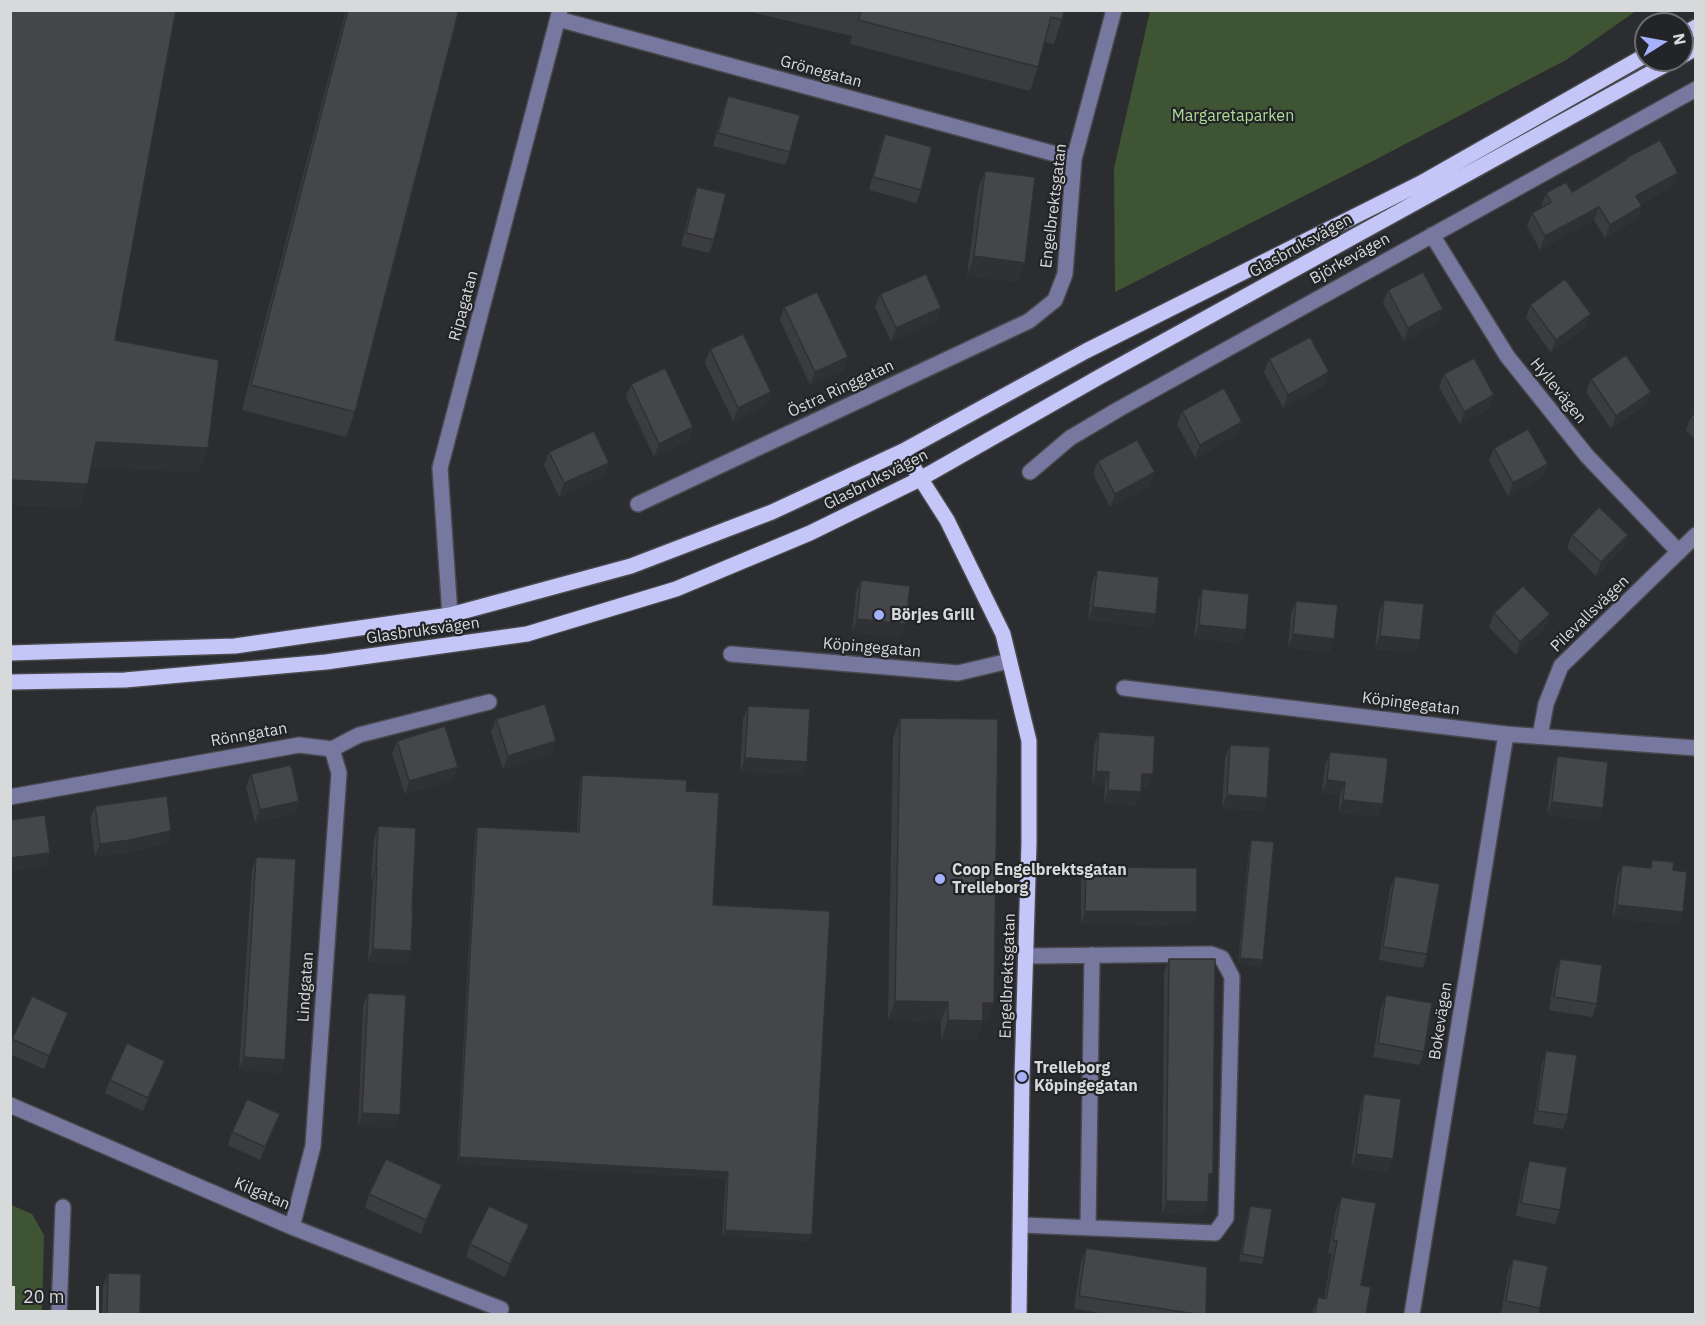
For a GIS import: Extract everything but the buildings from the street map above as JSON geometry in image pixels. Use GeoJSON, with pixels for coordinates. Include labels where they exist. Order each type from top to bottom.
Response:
{"type":"FeatureCollection","features":[{"type":"Feature","properties":{"kind":"main road","name":"Glasbruksvägen"},"geometry":{"type":"LineString","coordinates":[[10,653],[235,646],[450,615],[631,566],[772,512],[903,451],[1086,351],[1421,183],[1634,62]]}},
{"type":"Feature","properties":{"kind":"main road","name":"Glasbruksvägen"},"geometry":{"type":"LineString","coordinates":[[10,682],[125,680],[326,662],[527,634],[676,589],[810,533],[920,479],[1101,376],[1652,72]]}},
{"type":"Feature","properties":{"kind":"main road","name":"Engelbrektsgatan"},"geometry":{"type":"LineString","coordinates":[[903,451],[946,520],[1003,634],[1029,741],[1019,1314]]}},
{"type":"Feature","properties":{"kind":"street","name":"Engelbrektsgatan"},"geometry":{"type":"LineString","coordinates":[[1055,300],[1065,274],[1074,159],[1114,10]]}},
{"type":"Feature","properties":{"kind":"street","name":"Grönegatan"},"geometry":{"type":"LineString","coordinates":[[559,15],[1074,159]]}},
{"type":"Feature","properties":{"kind":"street","name":"Ripagatan"},"geometry":{"type":"LineString","coordinates":[[450,615],[440,468],[559,15]]}},
{"type":"Feature","properties":{"kind":"street","name":"Björkevägen"},"geometry":{"type":"LineString","coordinates":[[1030,472],[1080,432],[1695,90]]}},
{"type":"Feature","properties":{"kind":"street","name":"Hyllevägen"},"geometry":{"type":"LineString","coordinates":[[1432,235],[1506,356],[1587,456],[1679,552]]}},
{"type":"Feature","properties":{"kind":"street","name":"Östra Ringgatan"},"geometry":{"type":"LineString","coordinates":[[638,504],[1029,321],[1055,300]]}},
{"type":"Feature","properties":{"kind":"street","name":"Pilevallsvägen"},"geometry":{"type":"LineString","coordinates":[[1540,736],[1546,704],[1561,666],[1695,535]]}},
{"type":"Feature","properties":{"kind":"street","name":"Köpingegatan"},"geometry":{"type":"LineString","coordinates":[[731,654],[958,673],[1009,661]]}},
{"type":"Feature","properties":{"kind":"street","name":"Köpingegatan"},"geometry":{"type":"LineString","coordinates":[[1124,688],[1506,734],[1695,748]]}},
{"type":"Feature","properties":{"kind":"street"},"geometry":{"type":"LineString","coordinates":[[332,749],[359,735],[489,702]]}},
{"type":"Feature","properties":{"kind":"street","name":"Bokevägen"},"geometry":{"type":"LineString","coordinates":[[1412,1314],[1506,734]]}},
{"type":"Feature","properties":{"kind":"street","name":"Rönngatan"},"geometry":{"type":"LineString","coordinates":[[10,797],[299,745],[332,749]]}},
{"type":"Feature","properties":{"kind":"street","name":"Lindgatan"},"geometry":{"type":"LineString","coordinates":[[292,1227],[313,1146],[339,773],[332,749]]}},
{"type":"Feature","properties":{"kind":"street"},"geometry":{"type":"LineString","coordinates":[[1021,1224],[1215,1233],[1227,1218],[1232,977],[1222,958],[1211,954],[1027,956]]}},
{"type":"Feature","properties":{"kind":"street"},"geometry":{"type":"LineString","coordinates":[[1088,1227],[1092,955]]}},
{"type":"Feature","properties":{"kind":"street","name":"Kilgatan"},"geometry":{"type":"LineString","coordinates":[[10,1104],[292,1227],[501,1309]]}},
{"type":"Feature","properties":{"kind":"street"},"geometry":{"type":"LineString","coordinates":[[59,1314],[63,1207]]}},
{"type":"Feature","properties":{"kind":"green space","name":"Margaretaparken"},"geometry":{"type":"Polygon","coordinates":[[[1150,10],[1636,11],[1566,60],[1115,292],[1114,168],[1150,10]]]}},
{"type":"Feature","properties":{"kind":"green space"},"geometry":{"type":"Polygon","coordinates":[[[11,1205],[32,1214],[44,1235],[42,1314],[11,1314],[11,1205]]]}},
{"type":"Feature","properties":{"kind":"place","name":"Börjes Grill"},"geometry":{"type":"Point","coordinates":[879,615]}},
{"type":"Feature","properties":{"kind":"place","name":"Coop Engelbrektsgatan Trelleborg"},"geometry":{"type":"Point","coordinates":[940,879]}},
{"type":"Feature","properties":{"kind":"place","name":"Trelleborg Köpingegatan"},"geometry":{"type":"Point","coordinates":[1022,1077]}}]}
